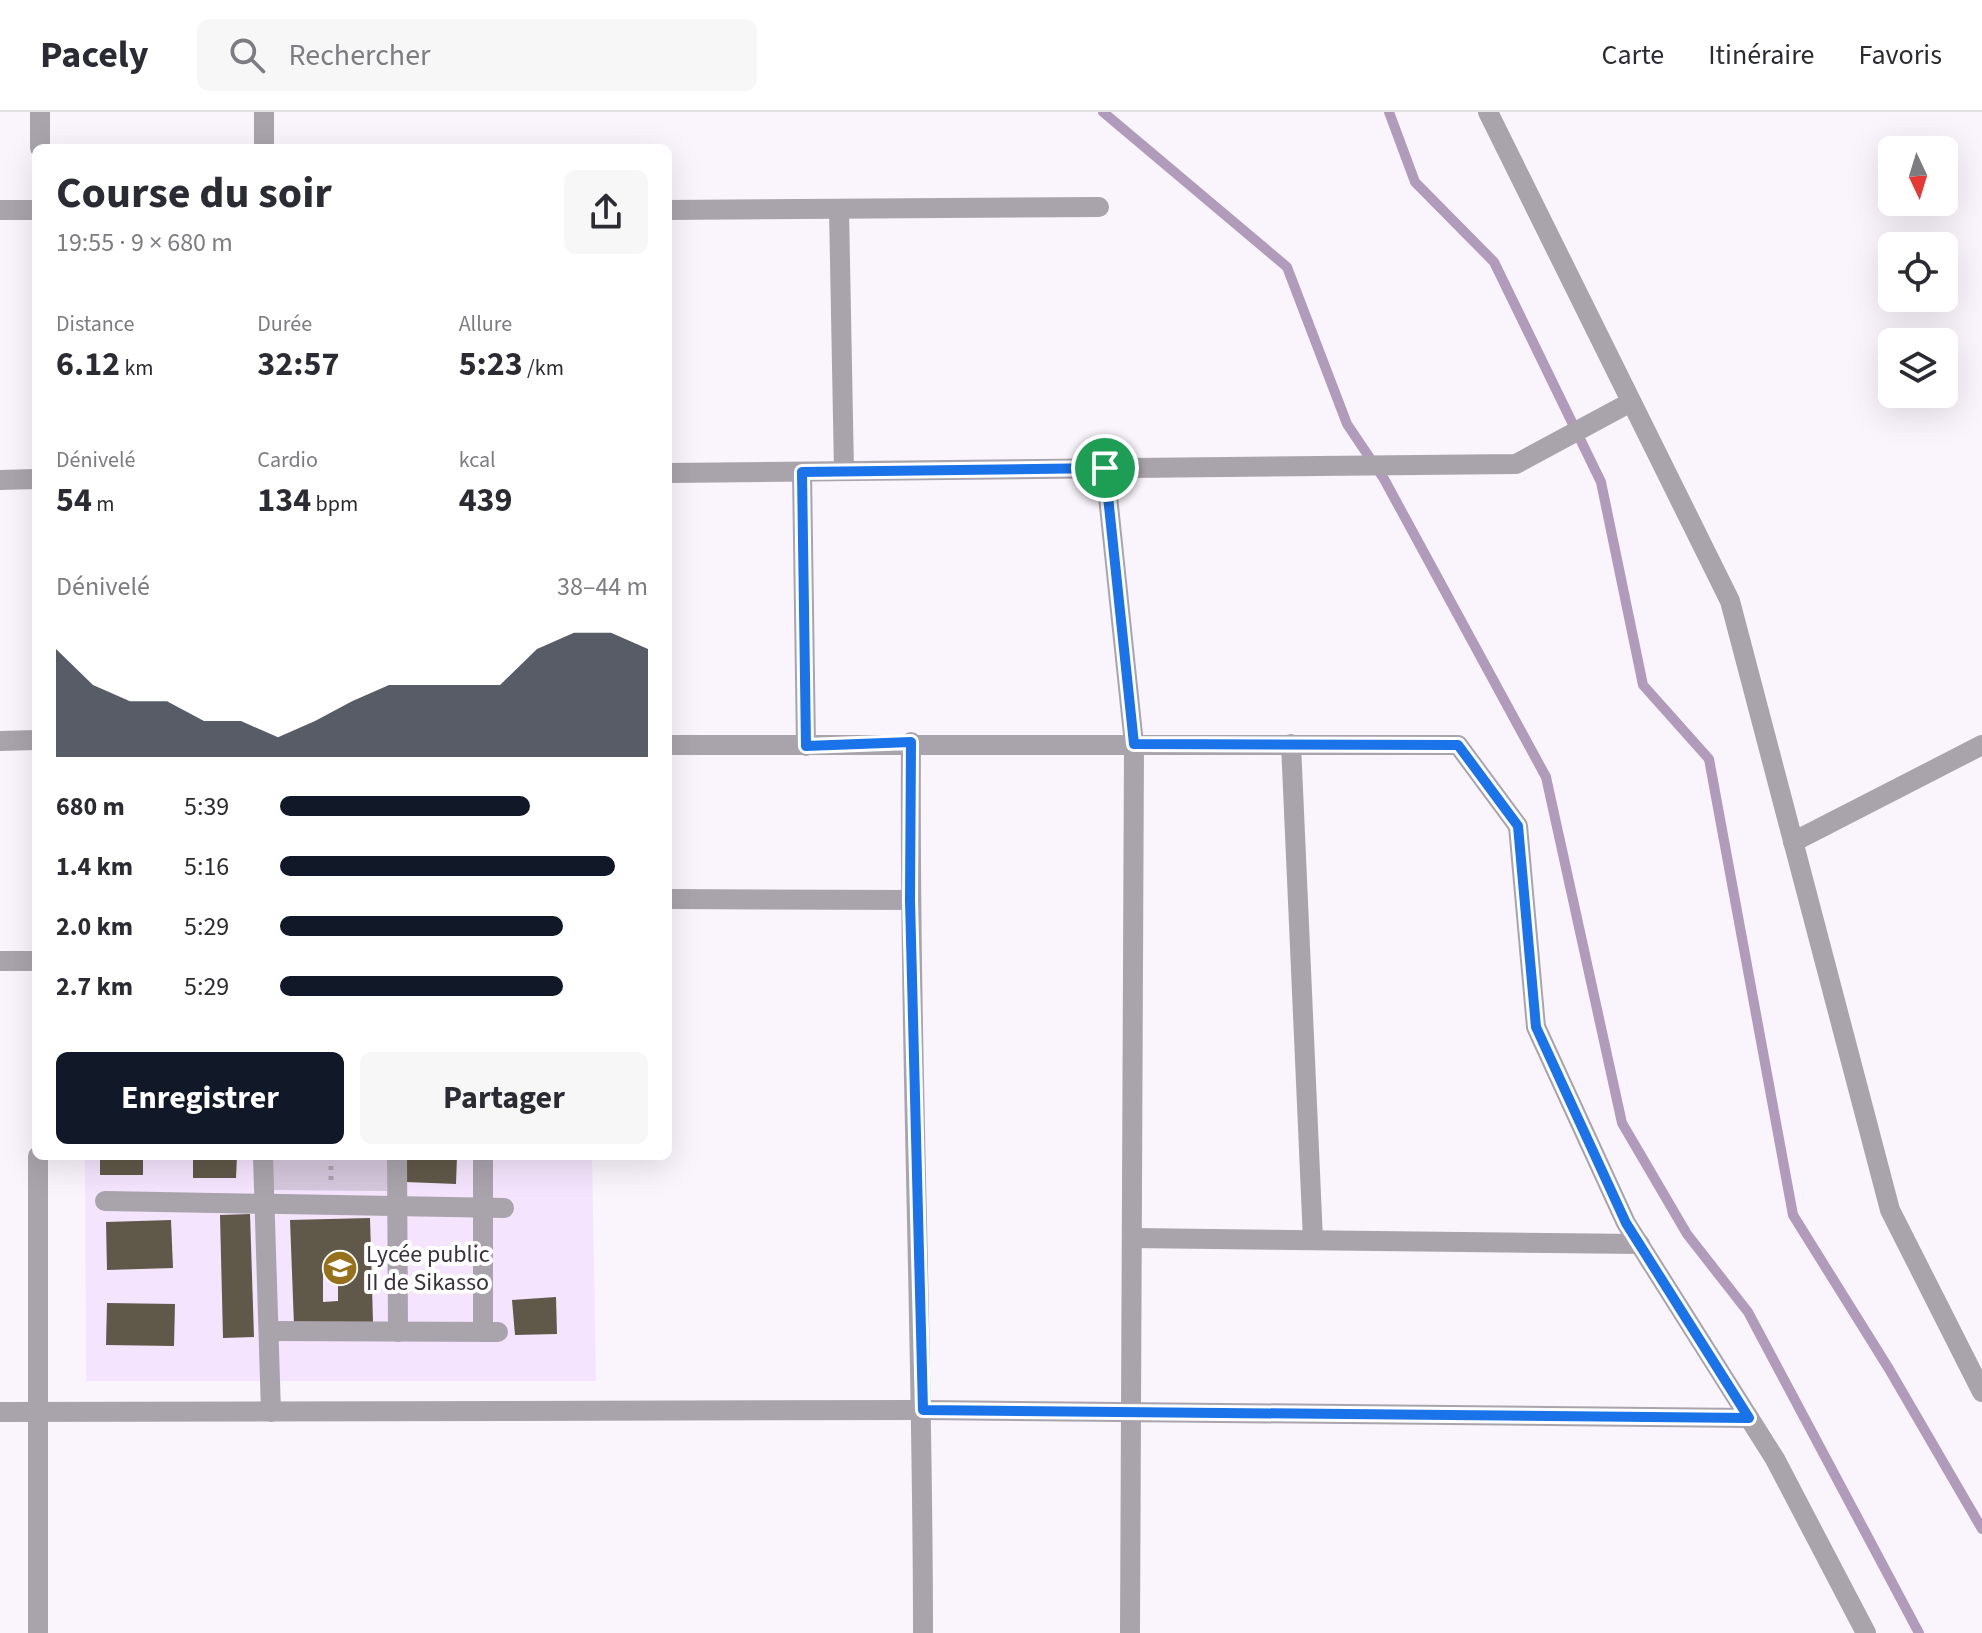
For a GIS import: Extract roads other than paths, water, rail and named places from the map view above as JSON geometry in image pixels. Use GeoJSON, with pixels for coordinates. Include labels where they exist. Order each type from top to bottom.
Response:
{"type":"FeatureCollection","features":[{"type":"Feature","properties":{"kind":"street"},"geometry":{"type":"LineString","coordinates":[[40,112],[40,144]]}},
{"type":"Feature","properties":{"kind":"street"},"geometry":{"type":"LineString","coordinates":[[264,112],[264,144]]}},
{"type":"Feature","properties":{"kind":"street"},"geometry":{"type":"LineString","coordinates":[[1488,112],[1730,601],[1890,1210],[1982,1392]]}},
{"type":"Feature","properties":{"kind":"street"},"geometry":{"type":"LineString","coordinates":[[672,210],[1099,207]]}},
{"type":"Feature","properties":{"kind":"street"},"geometry":{"type":"LineString","coordinates":[[839,209],[844,471]]}},
{"type":"Feature","properties":{"kind":"street"},"geometry":{"type":"LineString","coordinates":[[0,210],[32,210]]}},
{"type":"Feature","properties":{"kind":"street"},"geometry":{"type":"LineString","coordinates":[[672,473],[1516,464],[1631,402]]}},
{"type":"Feature","properties":{"kind":"street"},"geometry":{"type":"LineString","coordinates":[[1105,468],[1134,744],[1130,1633]]}},
{"type":"Feature","properties":{"kind":"street"},"geometry":{"type":"LineString","coordinates":[[802,472],[806,746]]}},
{"type":"Feature","properties":{"kind":"street"},"geometry":{"type":"LineString","coordinates":[[0,480],[32,479]]}},
{"type":"Feature","properties":{"kind":"street"},"geometry":{"type":"LineString","coordinates":[[0,741],[32,740]]}},
{"type":"Feature","properties":{"kind":"street"},"geometry":{"type":"LineString","coordinates":[[911,742],[910,900],[923,1410],[923,1633]]}},
{"type":"Feature","properties":{"kind":"street"},"geometry":{"type":"LineString","coordinates":[[672,745],[806,746],[911,742],[1458,745],[1518,826],[1536,1027],[1626,1223],[1775,1459],[1866,1633]]}},
{"type":"Feature","properties":{"kind":"street"},"geometry":{"type":"LineString","coordinates":[[1291,744],[1313,1240]]}},
{"type":"Feature","properties":{"kind":"street"},"geometry":{"type":"LineString","coordinates":[[1793,842],[1982,745]]}},
{"type":"Feature","properties":{"kind":"street"},"geometry":{"type":"LineString","coordinates":[[672,899],[910,900]]}},
{"type":"Feature","properties":{"kind":"street"},"geometry":{"type":"LineString","coordinates":[[0,961],[32,961]]}},
{"type":"Feature","properties":{"kind":"street"},"geometry":{"type":"LineString","coordinates":[[38,1160],[38,1633]]}},
{"type":"Feature","properties":{"kind":"street"},"geometry":{"type":"LineString","coordinates":[[263,1160],[271,1412]]}},
{"type":"Feature","properties":{"kind":"street"},"geometry":{"type":"LineString","coordinates":[[397,1160],[398,1332]]}},
{"type":"Feature","properties":{"kind":"street"},"geometry":{"type":"LineString","coordinates":[[269,1331],[491,1332],[493,1208],[484,1160]]}},
{"type":"Feature","properties":{"kind":"street"},"geometry":{"type":"LineString","coordinates":[[105,1201],[493,1208]]}},
{"type":"Feature","properties":{"kind":"street"},"geometry":{"type":"LineString","coordinates":[[1132,1238],[1640,1244]]}},
{"type":"Feature","properties":{"kind":"street"},"geometry":{"type":"LineString","coordinates":[[0,1412],[923,1410],[1749,1418]]}},
{"type":"Feature","properties":{"kind":"waterway"},"geometry":{"type":"LineString","coordinates":[[1103,112],[1287,267],[1347,424],[1384,479],[1546,777],[1622,1123],[1687,1234],[1748,1312],[1919,1633]]}},
{"type":"Feature","properties":{"kind":"waterway"},"geometry":{"type":"LineString","coordinates":[[1389,112],[1415,182],[1494,262],[1601,482],[1643,685],[1709,759],[1793,1215],[1889,1369],[1982,1529]]}},
{"type":"Feature","properties":{"kind":"place","name":"Lycée public II de Sikasso"},"geometry":{"type":"Point","coordinates":[340,1268]}}]}
